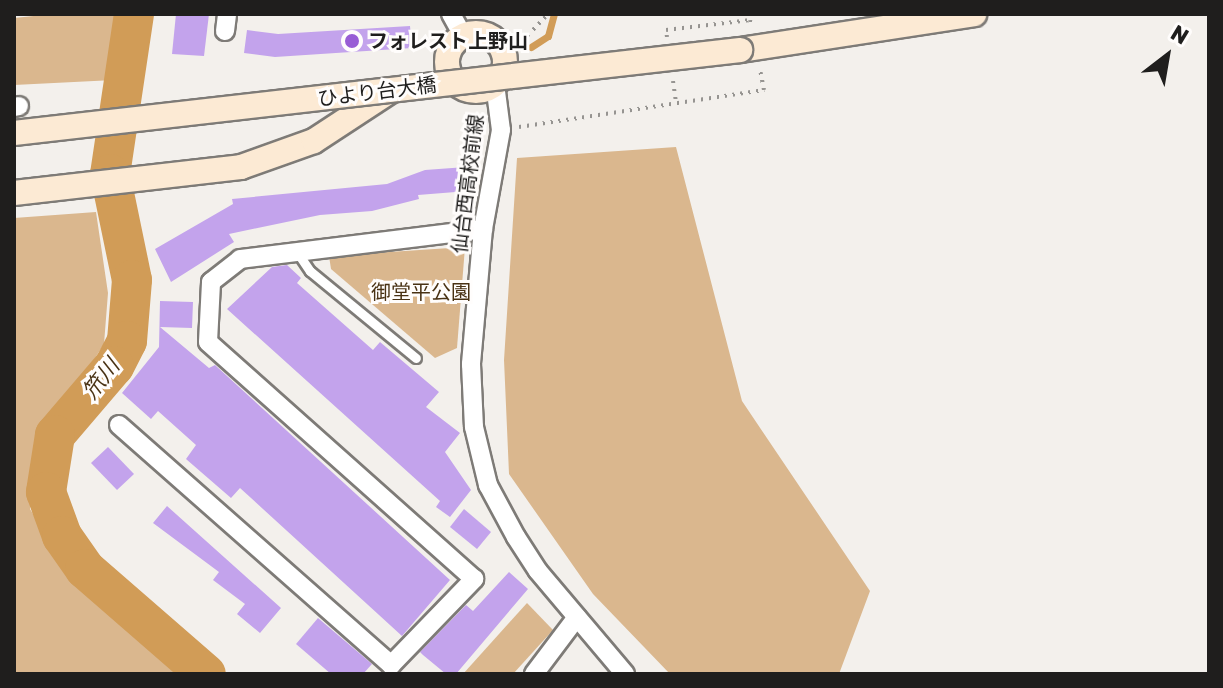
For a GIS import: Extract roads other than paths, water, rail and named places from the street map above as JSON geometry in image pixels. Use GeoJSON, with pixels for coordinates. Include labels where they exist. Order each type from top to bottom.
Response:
{"type":"FeatureCollection","features":[{"type":"Feature","properties":{"kind":"street"},"geometry":{"type":"LineString","coordinates":[[451,14],[464,37]]}},
{"type":"Feature","properties":{"kind":"street","name":"ひより台大橋"},"geometry":{"type":"LineString","coordinates":[[14,133],[740,50],[974,14]]}},
{"type":"Feature","properties":{"kind":"street"},"geometry":{"type":"LineString","coordinates":[[488,36],[502,49],[505,68],[495,84],[470,91],[449,73],[449,54],[464,37],[488,36]]}},
{"type":"Feature","properties":{"kind":"street"},"geometry":{"type":"LineString","coordinates":[[14,193],[241,167],[280,157],[314,141],[366,103],[404,85],[449,73]]}},
{"type":"Feature","properties":{"kind":"street","name":"仙台西高校前線"},"geometry":{"type":"LineString","coordinates":[[495,84],[501,130],[483,229],[471,364],[474,427],[488,485],[538,571],[625,674]]}},
{"type":"Feature","properties":{"kind":"street"},"geometry":{"type":"LineString","coordinates":[[119,425],[391,665],[474,579],[208,342],[211,282],[240,259],[483,229]]}},
{"type":"Feature","properties":{"kind":"street"},"geometry":{"type":"LineString","coordinates":[[534,674],[577,617]]}},
{"type":"Feature","properties":{"kind":"lane"},"geometry":{"type":"LineString","coordinates":[[297,252],[310,271],[416,358]]}},
{"type":"Feature","properties":{"kind":"waterway","name":"笊川"},"geometry":{"type":"LineString","coordinates":[[134,14],[110,174],[132,280],[127,341],[114,366],[55,435],[46,492],[62,536],[85,569],[206,674]]}},
{"type":"Feature","properties":{"kind":"waterway"},"geometry":{"type":"LineString","coordinates":[[531,47],[548,36],[554,14]]}},
{"type":"Feature","properties":{"kind":"place","name":"フォレスト上野山"},"geometry":{"type":"Point","coordinates":[352,41]}},
{"type":"Feature","properties":{"kind":"park label","name":"御堂平公園"},"geometry":{"type":"Point","coordinates":[421,292]}}]}
